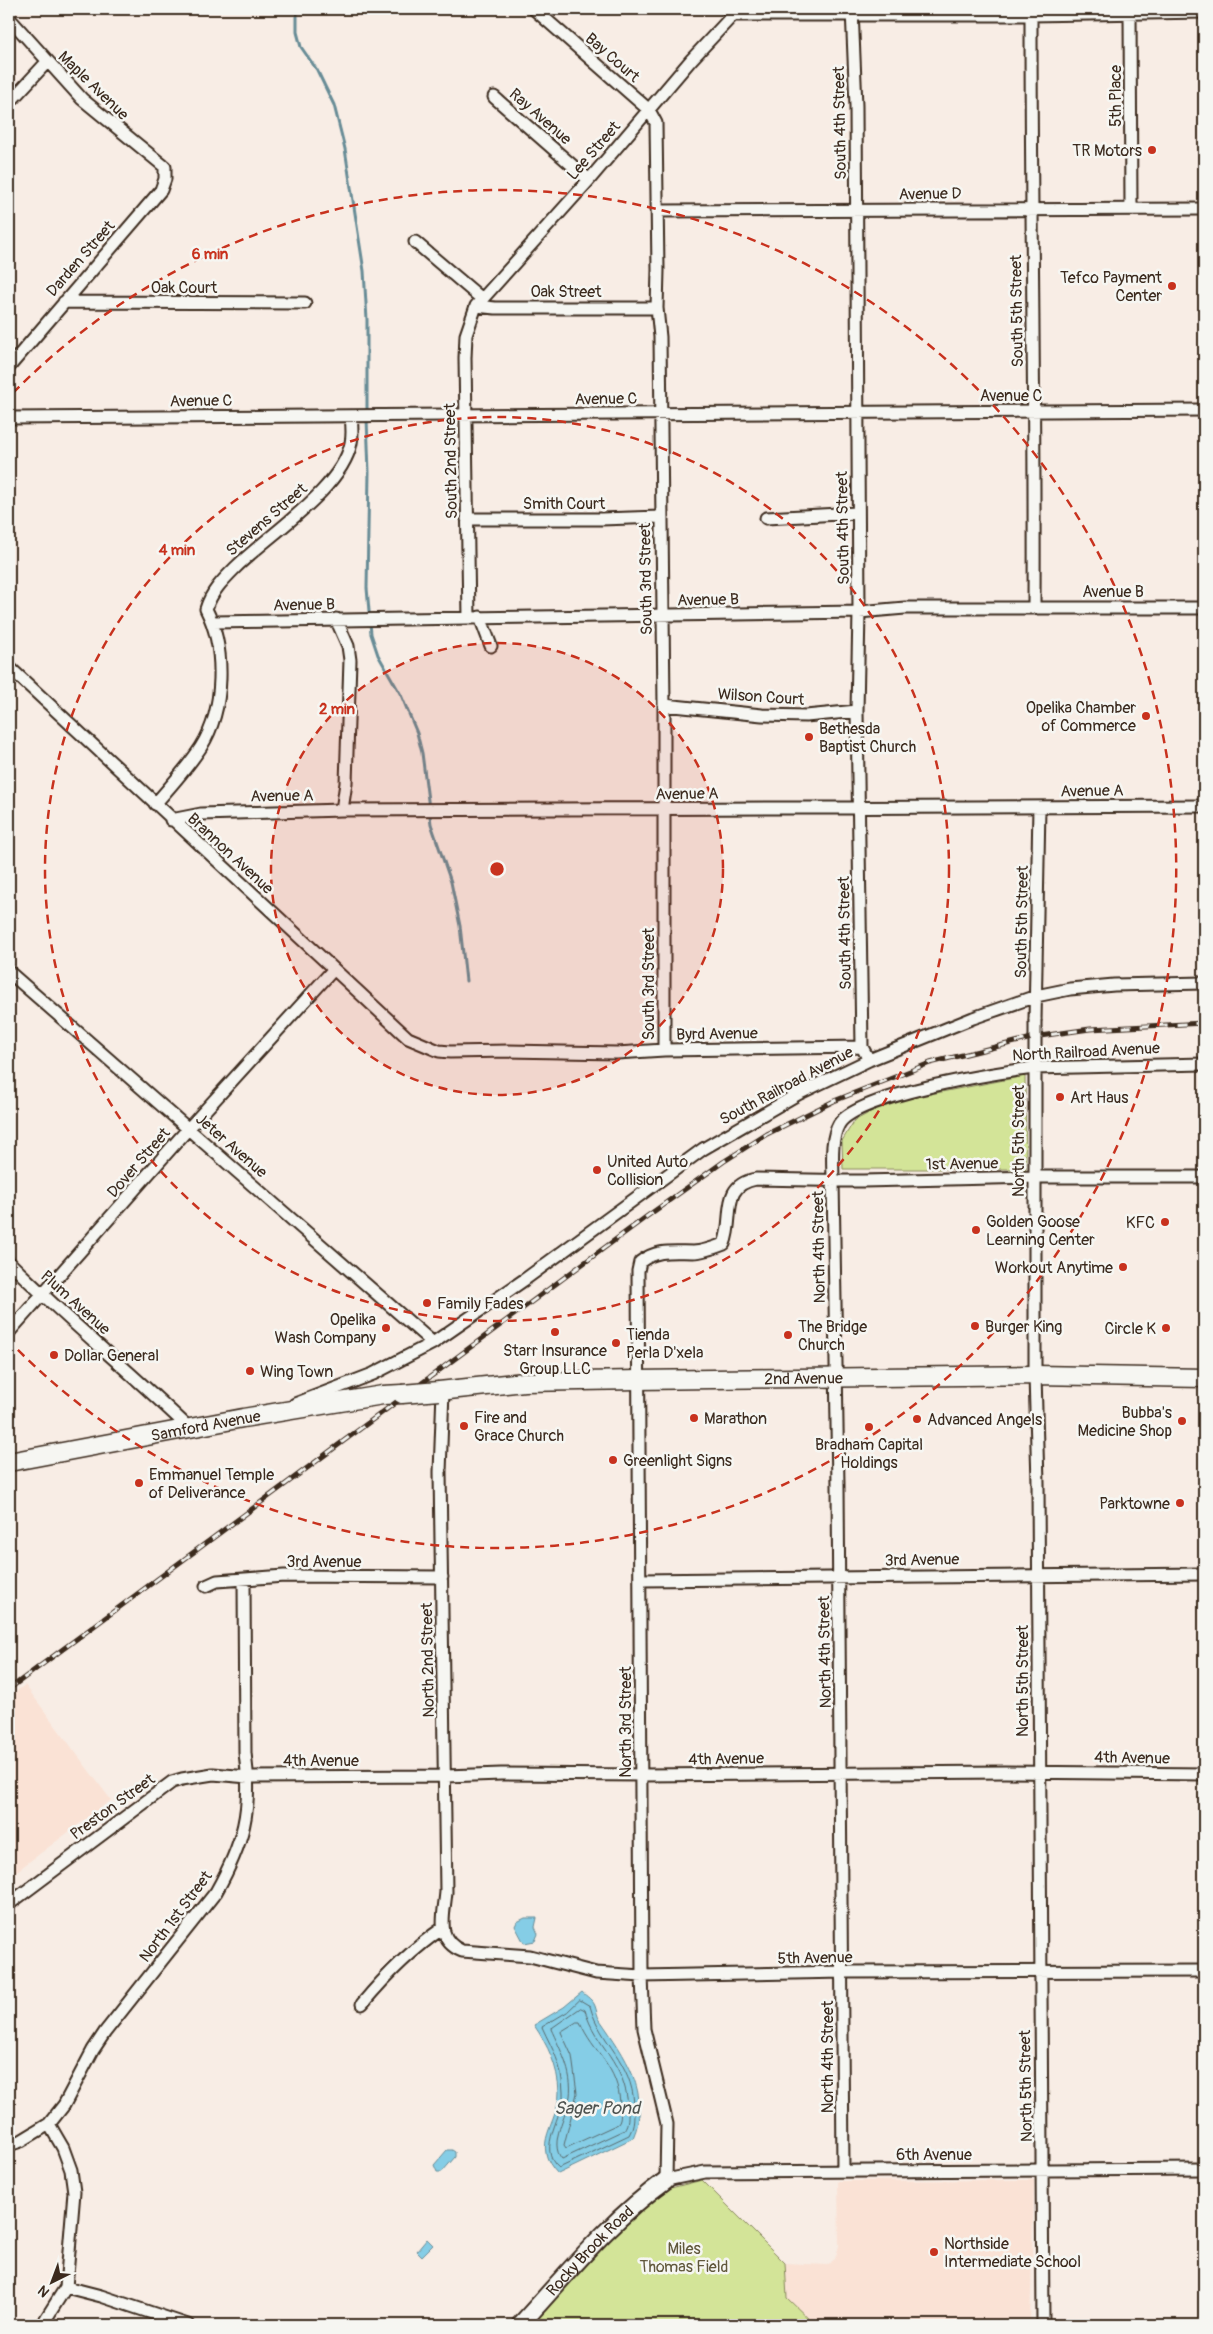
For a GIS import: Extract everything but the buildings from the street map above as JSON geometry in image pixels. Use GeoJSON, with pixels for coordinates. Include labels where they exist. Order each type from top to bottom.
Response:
{"type":"FeatureCollection","features":[{"type":"Feature","properties":{"kind":"main road","name":"2nd Avenue"},"geometry":{"type":"LineString","coordinates":[[402,1394],[524,1382],[1035,1376],[1204,1378]]}},
{"type":"Feature","properties":{"kind":"main road","name":"Samford Avenue"},"geometry":{"type":"LineString","coordinates":[[9,1462],[270,1413],[383,1395],[402,1394]]}},
{"type":"Feature","properties":{"kind":"street","name":"Bay Court"},"geometry":{"type":"LineString","coordinates":[[534,9],[649,110]]}},
{"type":"Feature","properties":{"kind":"street","name":"Lee Street"},"geometry":{"type":"LineString","coordinates":[[479,302],[589,180],[730,12]]}},
{"type":"Feature","properties":{"kind":"street"},"geometry":{"type":"LineString","coordinates":[[730,12],[1031,15],[1204,12]]}},
{"type":"Feature","properties":{"kind":"street","name":"South 4th Street"},"geometry":{"type":"LineString","coordinates":[[852,12],[856,106],[856,412],[860,612],[857,711],[862,1047]]}},
{"type":"Feature","properties":{"kind":"street","name":"5th Place"},"geometry":{"type":"LineString","coordinates":[[1130,13],[1131,209]]}},
{"type":"Feature","properties":{"kind":"street","name":"South 5th Street"},"geometry":{"type":"LineString","coordinates":[[1031,15],[1031,210],[1035,411],[1034,607]]}},
{"type":"Feature","properties":{"kind":"street","name":"Maple Avenue"},"geometry":{"type":"LineString","coordinates":[[9,18],[82,99],[165,167]]}},
{"type":"Feature","properties":{"kind":"street"},"geometry":{"type":"LineString","coordinates":[[9,102],[47,62]]}},
{"type":"Feature","properties":{"kind":"street","name":"Ray Avenue"},"geometry":{"type":"LineString","coordinates":[[494,97],[589,180]]}},
{"type":"Feature","properties":{"kind":"street","name":"South 3rd Street"},"geometry":{"type":"LineString","coordinates":[[649,110],[656,123],[657,308],[660,337],[660,517],[664,705],[664,1050]]}},
{"type":"Feature","properties":{"kind":"street","name":"Darden Street"},"geometry":{"type":"LineString","coordinates":[[9,366],[161,190],[165,179],[165,167]]}},
{"type":"Feature","properties":{"kind":"street","name":"Avenue D"},"geometry":{"type":"LineString","coordinates":[[657,211],[1204,209]]}},
{"type":"Feature","properties":{"kind":"street"},"geometry":{"type":"LineString","coordinates":[[416,242],[479,302]]}},
{"type":"Feature","properties":{"kind":"street","name":"Oak Court"},"geometry":{"type":"LineString","coordinates":[[64,302],[305,303]]}},
{"type":"Feature","properties":{"kind":"street","name":"Oak Street"},"geometry":{"type":"LineString","coordinates":[[479,302],[495,308],[657,308]]}},
{"type":"Feature","properties":{"kind":"street","name":"South 2nd Street"},"geometry":{"type":"LineString","coordinates":[[479,302],[466,335],[467,519],[474,617],[491,646]]}},
{"type":"Feature","properties":{"kind":"street","name":"Avenue C"},"geometry":{"type":"LineString","coordinates":[[9,418],[1204,410]]}},
{"type":"Feature","properties":{"kind":"street","name":"Stevens Street"},"geometry":{"type":"LineString","coordinates":[[155,804],[201,746],[211,726],[219,682],[219,649],[213,622],[206,609],[209,598],[223,580],[254,548],[330,483],[343,465],[351,445],[351,416]]}},
{"type":"Feature","properties":{"kind":"street"},"geometry":{"type":"LineString","coordinates":[[766,518],[857,513]]}},
{"type":"Feature","properties":{"kind":"street","name":"Smith Court"},"geometry":{"type":"LineString","coordinates":[[467,519],[601,520],[660,517]]}},
{"type":"Feature","properties":{"kind":"street","name":"Avenue B"},"geometry":{"type":"LineString","coordinates":[[213,622],[474,617],[663,616],[860,612],[905,608],[1204,608]]}},
{"type":"Feature","properties":{"kind":"street"},"geometry":{"type":"LineString","coordinates":[[336,620],[348,646]]}},
{"type":"Feature","properties":{"kind":"street"},"geometry":{"type":"LineString","coordinates":[[342,810],[346,783],[350,672],[348,646],[352,620]]}},
{"type":"Feature","properties":{"kind":"street","name":"Brannon Avenue"},"geometry":{"type":"LineString","coordinates":[[9,667],[171,820],[408,1038],[417,1044],[439,1051]]}},
{"type":"Feature","properties":{"kind":"street","name":"Wilson Court"},"geometry":{"type":"LineString","coordinates":[[664,705],[762,715],[806,716],[857,711]]}},
{"type":"Feature","properties":{"kind":"street","name":"Avenue A"},"geometry":{"type":"LineString","coordinates":[[171,820],[201,814],[342,810],[1204,806]]}},
{"type":"Feature","properties":{"kind":"street","name":"South 5th Street"},"geometry":{"type":"LineString","coordinates":[[1035,1037],[1039,807]]}},
{"type":"Feature","properties":{"kind":"street","name":"Dover Street"},"geometry":{"type":"LineString","coordinates":[[9,1332],[188,1129],[333,970]]}},
{"type":"Feature","properties":{"kind":"street","name":"Jeter Avenue"},"geometry":{"type":"LineString","coordinates":[[9,972],[433,1343]]}},
{"type":"Feature","properties":{"kind":"street","name":"South Railroad Avenue"},"geometry":{"type":"LineString","coordinates":[[270,1413],[373,1374],[433,1343],[524,1280],[703,1149],[798,1094],[868,1060],[973,1018],[1036,996],[1070,989],[1114,985],[1204,983]]}},
{"type":"Feature","properties":{"kind":"street","name":"North 5th Street"},"geometry":{"type":"LineString","coordinates":[[1035,1037],[1035,1376],[1043,2325]]}},
{"type":"Feature","properties":{"kind":"street"},"geometry":{"type":"LineString","coordinates":[[862,1047],[868,1060]]}},
{"type":"Feature","properties":{"kind":"street","name":"Byrd Avenue"},"geometry":{"type":"LineString","coordinates":[[439,1051],[617,1052],[862,1047]]}},
{"type":"Feature","properties":{"kind":"street","name":"North Railroad Avenue"},"geometry":{"type":"LineString","coordinates":[[835,1134],[840,1123],[848,1115],[898,1094],[1034,1064],[1204,1064]]}},
{"type":"Feature","properties":{"kind":"street","name":"North 4th Street"},"geometry":{"type":"LineString","coordinates":[[835,1134],[833,1180],[841,1773],[843,2171]]}},
{"type":"Feature","properties":{"kind":"street","name":"1st Avenue"},"geometry":{"type":"LineString","coordinates":[[640,1262],[651,1254],[672,1251],[696,1252],[724,1244],[729,1232],[731,1199],[736,1188],[745,1181],[756,1179],[1204,1177]]}},
{"type":"Feature","properties":{"kind":"street","name":"Plum Avenue"},"geometry":{"type":"LineString","coordinates":[[9,1262],[41,1294],[145,1385],[189,1428]]}},
{"type":"Feature","properties":{"kind":"street","name":"North 3rd Street"},"geometry":{"type":"LineString","coordinates":[[640,1262],[638,1271],[637,1380],[641,1580],[642,1976],[644,2029],[667,2124],[666,2180]]}},
{"type":"Feature","properties":{"kind":"street","name":"North 2nd Street"},"geometry":{"type":"LineString","coordinates":[[441,1391],[440,1472],[446,1776],[446,1892],[443,1928]]}},
{"type":"Feature","properties":{"kind":"street","name":"3rd Avenue"},"geometry":{"type":"LineString","coordinates":[[641,1580],[839,1576],[1204,1574]]}},
{"type":"Feature","properties":{"kind":"street","name":"3rd Avenue"},"geometry":{"type":"LineString","coordinates":[[206,1586],[217,1581],[284,1576],[339,1578],[442,1577]]}},
{"type":"Feature","properties":{"kind":"street","name":"North 1st Street"},"geometry":{"type":"LineString","coordinates":[[9,2145],[21,2142],[49,2124],[62,2108],[101,2038],[216,1892],[241,1842],[247,1809],[248,1777],[245,1753],[244,1580]]}},
{"type":"Feature","properties":{"kind":"street","name":"4th Avenue"},"geometry":{"type":"LineString","coordinates":[[248,1777],[1038,1772],[1204,1774]]}},
{"type":"Feature","properties":{"kind":"street","name":"Preston Street"},"geometry":{"type":"LineString","coordinates":[[9,1904],[172,1782],[202,1775],[248,1777]]}},
{"type":"Feature","properties":{"kind":"street"},"geometry":{"type":"LineString","coordinates":[[362,2004],[391,1969],[415,1947],[443,1928]]}},
{"type":"Feature","properties":{"kind":"street","name":"5th Avenue"},"geometry":{"type":"LineString","coordinates":[[443,1928],[446,1940],[452,1947],[462,1951],[530,1956],[596,1973],[642,1976],[843,1972],[1204,1972]]}},
{"type":"Feature","properties":{"kind":"street"},"geometry":{"type":"LineString","coordinates":[[42,2325],[66,2287],[74,2192],[71,2170],[63,2148],[49,2124]]}},
{"type":"Feature","properties":{"kind":"street","name":"6th Avenue"},"geometry":{"type":"LineString","coordinates":[[666,2180],[705,2172],[1204,2169]]}},
{"type":"Feature","properties":{"kind":"street","name":"Rocky Brook Road"},"geometry":{"type":"LineString","coordinates":[[520,2325],[639,2199],[666,2180]]}},
{"type":"Feature","properties":{"kind":"street"},"geometry":{"type":"LineString","coordinates":[[66,2287],[101,2296],[188,2325]]}},
{"type":"Feature","properties":{"kind":"shaded area"},"geometry":{"type":"Polygon","coordinates":[[[25,1685],[111,1800],[9,1877],[9,1697],[25,1685]]]}},
{"type":"Feature","properties":{"kind":"shaded area","name":"Northside Intermediate School"},"geometry":{"type":"Polygon","coordinates":[[[1034,2180],[1030,2325],[815,2325],[787,2298],[785,2263],[827,2265],[835,2259],[839,2246],[838,2181],[1034,2180]]]}},
{"type":"Feature","properties":{"kind":"green space"},"geometry":{"type":"Polygon","coordinates":[[[1025,1076],[1026,1169],[843,1169],[842,1141],[854,1121],[889,1102],[1025,1076]]]}},
{"type":"Feature","properties":{"kind":"green space","name":"Miles Thomas Field"},"geometry":{"type":"Polygon","coordinates":[[[702,2180],[785,2263],[787,2298],[815,2325],[529,2325],[626,2219],[648,2199],[671,2188],[702,2180]]]}},
{"type":"Feature","properties":{"kind":"water"},"geometry":{"type":"Polygon","coordinates":[[[525,1918],[537,1918],[535,1927],[538,1934],[535,1941],[524,1943],[515,1926],[517,1922],[525,1918]]]}},
{"type":"Feature","properties":{"kind":"water","name":"Sager Pond"},"geometry":{"type":"Polygon","coordinates":[[[582,1992],[594,2004],[599,2018],[618,2047],[633,2076],[638,2091],[638,2122],[633,2138],[558,2174],[546,2153],[548,2134],[558,2103],[557,2074],[544,2041],[534,2025],[564,2007],[582,1992]]]}},
{"type":"Feature","properties":{"kind":"water"},"geometry":{"type":"Polygon","coordinates":[[[447,2150],[455,2152],[455,2157],[442,2172],[437,2172],[434,2165],[447,2150]]]}},
{"type":"Feature","properties":{"kind":"water"},"geometry":{"type":"Polygon","coordinates":[[[427,2239],[433,2245],[422,2256],[417,2251],[427,2239]]]}},
{"type":"Feature","properties":{"kind":"waterway"},"geometry":{"type":"LineString","coordinates":[[297,9],[297,32],[301,47],[317,70],[334,105],[345,149],[364,271],[367,320],[367,413]]}},
{"type":"Feature","properties":{"kind":"waterway"},"geometry":{"type":"LineString","coordinates":[[367,419],[369,472],[367,588],[371,634],[378,655],[401,695],[417,733],[422,753],[431,824],[451,882],[460,926],[466,981]]}},
{"type":"Feature","properties":{"kind":"railway"},"geometry":{"type":"LineString","coordinates":[[9,1689],[646,1217],[723,1162],[767,1134],[834,1101],[930,1063],[1040,1036],[1090,1029],[1204,1023]]}},
{"type":"Feature","properties":{"kind":"place","name":"TR Motors"},"geometry":{"type":"Point","coordinates":[1152,150]}},
{"type":"Feature","properties":{"kind":"place","name":"Tefco Payment Center"},"geometry":{"type":"Point","coordinates":[1172,286]}},
{"type":"Feature","properties":{"kind":"place","name":"Opelika Chamber of Commerce"},"geometry":{"type":"Point","coordinates":[1146,716]}},
{"type":"Feature","properties":{"kind":"place","name":"Bethesda Baptist Church"},"geometry":{"type":"Point","coordinates":[809,737]}},
{"type":"Feature","properties":{"kind":"place","name":"Art Haus"},"geometry":{"type":"Point","coordinates":[1060,1097]}},
{"type":"Feature","properties":{"kind":"place","name":"United Auto Collision"},"geometry":{"type":"Point","coordinates":[597,1170]}},
{"type":"Feature","properties":{"kind":"place","name":"KFC"},"geometry":{"type":"Point","coordinates":[1165,1222]}},
{"type":"Feature","properties":{"kind":"place","name":"Golden Goose Learning Center"},"geometry":{"type":"Point","coordinates":[976,1230]}},
{"type":"Feature","properties":{"kind":"place","name":"Workout Anytime"},"geometry":{"type":"Point","coordinates":[1123,1267]}},
{"type":"Feature","properties":{"kind":"place","name":"Family Fades"},"geometry":{"type":"Point","coordinates":[427,1303]}},
{"type":"Feature","properties":{"kind":"place","name":"Burger King"},"geometry":{"type":"Point","coordinates":[975,1326]}},
{"type":"Feature","properties":{"kind":"place","name":"Opelika Wash Company"},"geometry":{"type":"Point","coordinates":[386,1328]}},
{"type":"Feature","properties":{"kind":"place","name":"Circle K"},"geometry":{"type":"Point","coordinates":[1166,1328]}},
{"type":"Feature","properties":{"kind":"place","name":"Starr Insurance Group LLC"},"geometry":{"type":"Point","coordinates":[555,1332]}},
{"type":"Feature","properties":{"kind":"place","name":"The Bridge Church"},"geometry":{"type":"Point","coordinates":[788,1335]}},
{"type":"Feature","properties":{"kind":"place","name":"Tienda Perla D'xela"},"geometry":{"type":"Point","coordinates":[616,1343]}},
{"type":"Feature","properties":{"kind":"place","name":"Dollar General"},"geometry":{"type":"Point","coordinates":[54,1355]}},
{"type":"Feature","properties":{"kind":"place","name":"Wing Town"},"geometry":{"type":"Point","coordinates":[250,1371]}},
{"type":"Feature","properties":{"kind":"place","name":"Marathon"},"geometry":{"type":"Point","coordinates":[694,1418]}},
{"type":"Feature","properties":{"kind":"place","name":"Advanced Angels"},"geometry":{"type":"Point","coordinates":[917,1419]}},
{"type":"Feature","properties":{"kind":"place","name":"Bubba's Medicine Shop"},"geometry":{"type":"Point","coordinates":[1182,1421]}},
{"type":"Feature","properties":{"kind":"place","name":"Fire and Grace Church"},"geometry":{"type":"Point","coordinates":[464,1426]}},
{"type":"Feature","properties":{"kind":"place","name":"Bradham Capital Holdings"},"geometry":{"type":"Point","coordinates":[869,1427]}},
{"type":"Feature","properties":{"kind":"place","name":"Greenlight Signs"},"geometry":{"type":"Point","coordinates":[613,1460]}},
{"type":"Feature","properties":{"kind":"place","name":"Emmanuel Temple of Deliverance"},"geometry":{"type":"Point","coordinates":[139,1483]}},
{"type":"Feature","properties":{"kind":"place","name":"Parktowne"},"geometry":{"type":"Point","coordinates":[1180,1503]}},
{"type":"Feature","properties":{"kind":"place","name":"Northside Intermediate School"},"geometry":{"type":"Point","coordinates":[934,2252]}}]}
